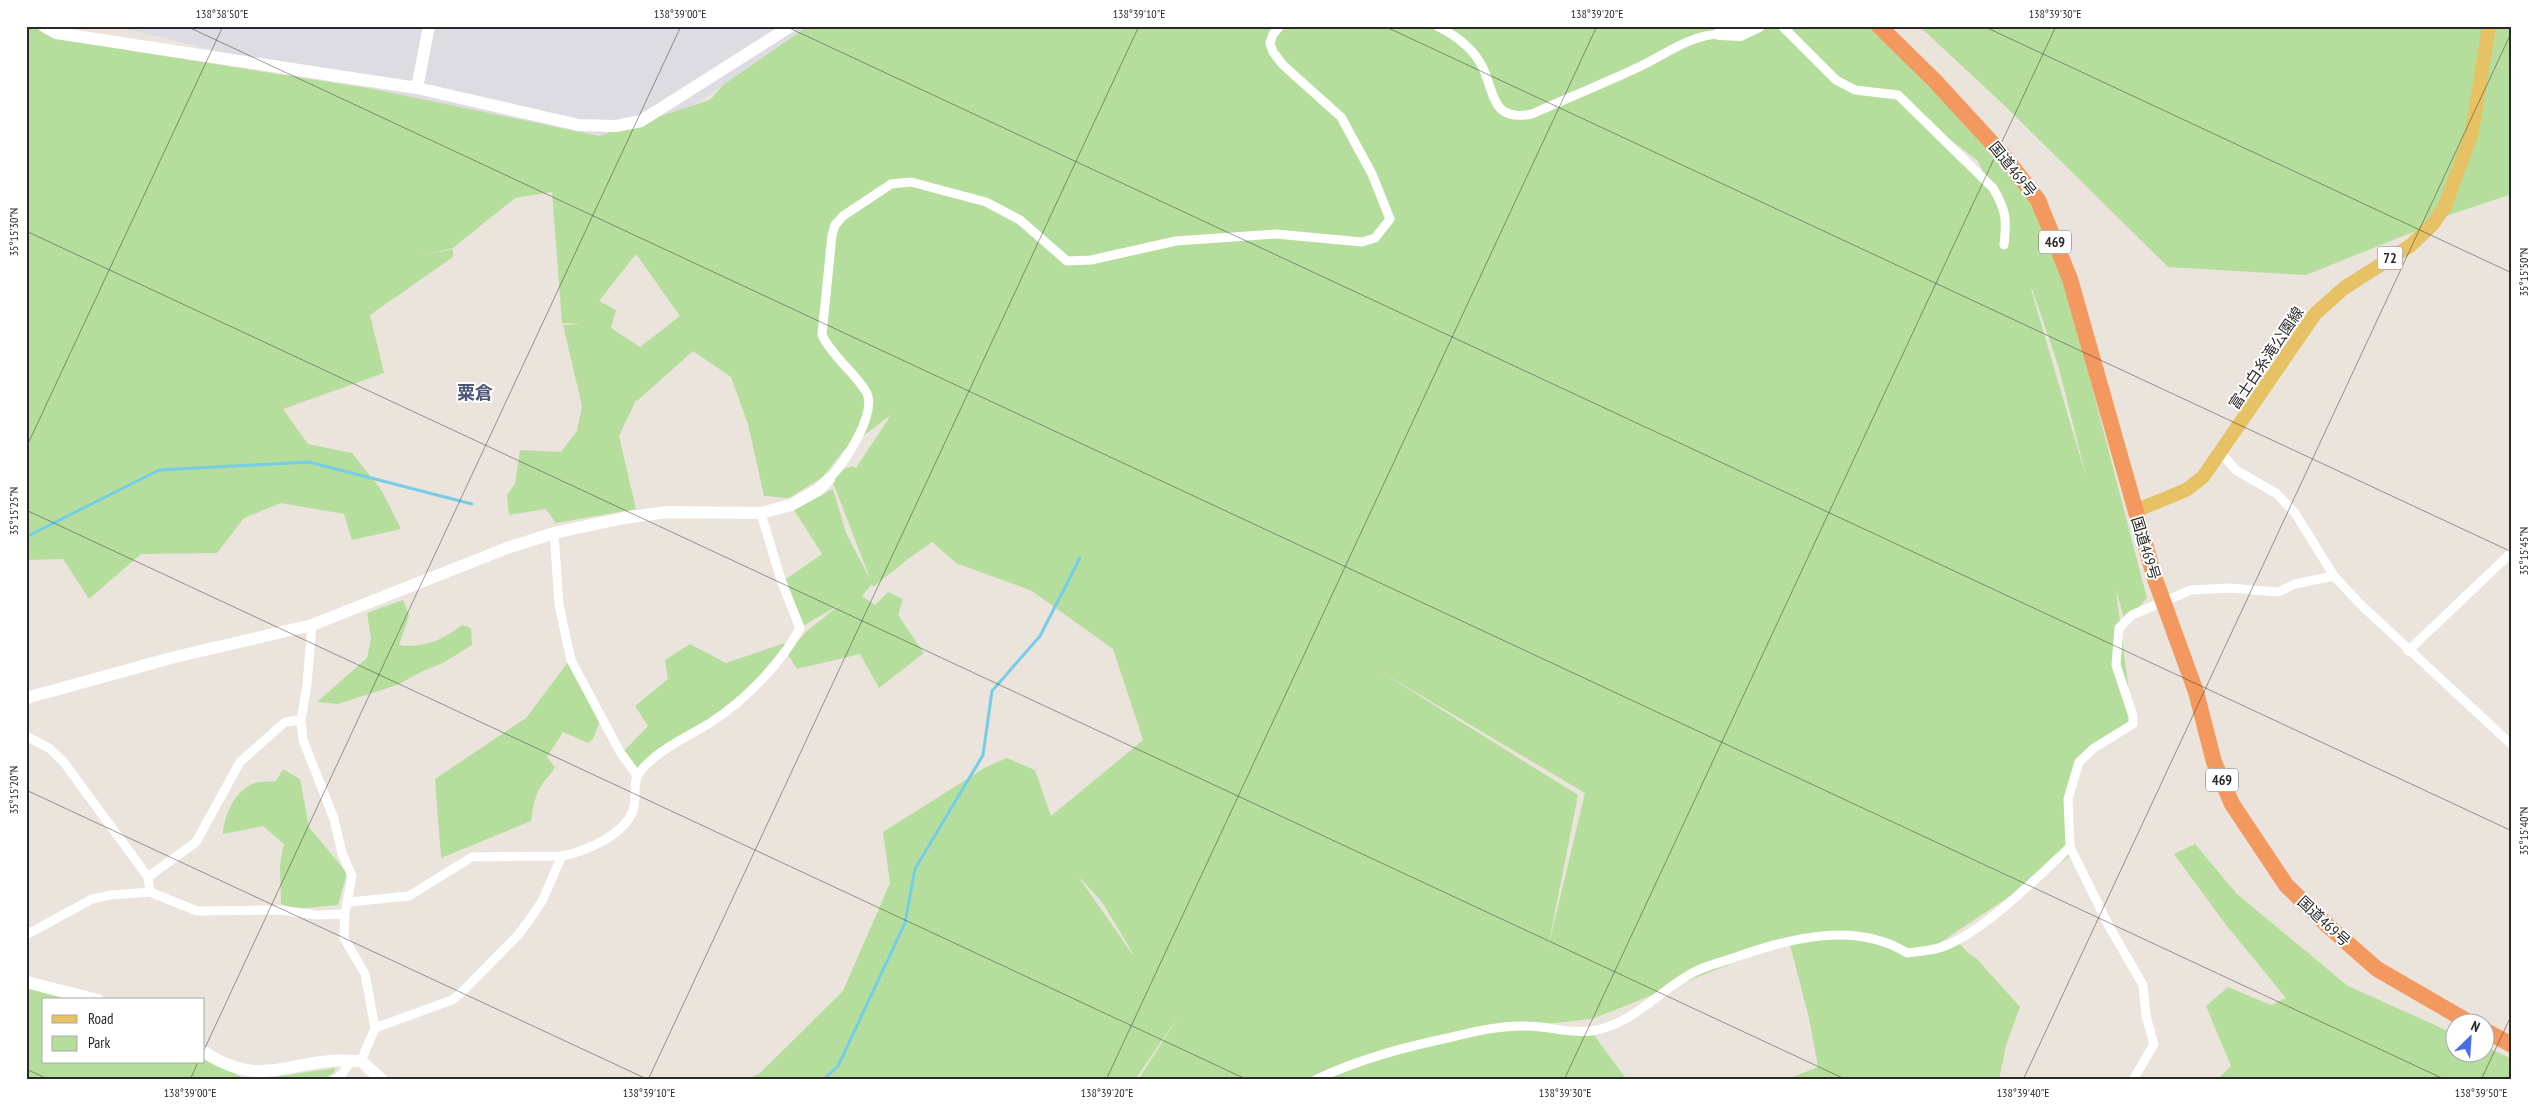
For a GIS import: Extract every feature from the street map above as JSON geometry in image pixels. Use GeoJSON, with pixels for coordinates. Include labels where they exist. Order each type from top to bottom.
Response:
{"type":"FeatureCollection","features":[{"type":"Feature","properties":{"kind":"highway","name":"国道469号"},"geometry":{"type":"LineString","coordinates":[[1879,26],[1935,81],[2003,155],[2038,200],[2070,279],[2164,609],[2196,692],[2214,762],[2232,804],[2286,885],[2327,925],[2377,969],[2455,1014]]}},
{"type":"Feature","properties":{"kind":"highway"},"geometry":{"type":"LineString","coordinates":[[2496,1036],[2512,1045]]}},
{"type":"Feature","properties":{"kind":"main road","name":"富士白糸滝公園線"},"geometry":{"type":"LineString","coordinates":[[2135,512],[2186,490],[2203,477],[2221,454],[2315,314],[2344,288],[2410,246],[2433,224],[2445,206],[2472,132],[2489,26]]}},
{"type":"Feature","properties":{"kind":"street"},"geometry":{"type":"LineString","coordinates":[[44,26],[56,33],[417,88],[579,125],[616,126],[641,121],[791,26]]}},
{"type":"Feature","properties":{"kind":"street"},"geometry":{"type":"LineString","coordinates":[[417,88],[429,26]]}},
{"type":"Feature","properties":{"kind":"street"},"geometry":{"type":"LineString","coordinates":[[26,698],[175,657],[312,625],[507,548],[554,533],[624,518],[667,512],[761,513],[791,505],[818,490],[829,479],[860,430],[868,416],[870,404],[867,392],[827,346],[822,335],[832,235],[835,225],[843,216],[891,184],[911,182],[986,202],[1020,220],[1067,261],[1091,260],[1176,241],[1276,234],[1362,242],[1375,238],[1390,219],[1372,174],[1341,117],[1283,65],[1273,52],[1270,43],[1272,34],[1280,26]]}},
{"type":"Feature","properties":{"kind":"street"},"geometry":{"type":"LineString","coordinates":[[1437,26],[1448,32],[1472,51],[1483,67],[1492,94],[1500,109],[1509,115],[1520,116],[1532,114],[1707,34],[1740,34],[1759,26]]}},
{"type":"Feature","properties":{"kind":"street"},"geometry":{"type":"LineString","coordinates":[[1782,26],[1844,86],[1855,90],[1889,92],[1907,102],[1993,188],[2002,203],[2007,219],[2004,245]]}},
{"type":"Feature","properties":{"kind":"street"},"geometry":{"type":"LineString","coordinates":[[2221,454],[2236,470],[2277,494],[2289,506],[2334,576],[2360,604],[2408,651],[2510,741]]}},
{"type":"Feature","properties":{"kind":"street"},"geometry":{"type":"LineString","coordinates":[[349,902],[409,896],[472,857],[562,856],[589,848],[614,833],[630,818],[637,775],[666,748],[744,699],[787,652],[800,628],[781,580],[761,513]]}},
{"type":"Feature","properties":{"kind":"street"},"geometry":{"type":"LineString","coordinates":[[554,533],[559,605],[572,660],[620,752],[637,775]]}},
{"type":"Feature","properties":{"kind":"street"},"geometry":{"type":"LineString","coordinates":[[2408,651],[2512,552]]}},
{"type":"Feature","properties":{"kind":"street"},"geometry":{"type":"LineString","coordinates":[[2133,1080],[2154,1044],[2146,1016],[2143,985],[2110,928],[2070,847],[2068,799],[2079,762],[2094,748],[2133,724],[2133,716],[2116,665],[2118,628],[2132,615],[2191,590],[2230,588],[2278,592],[2295,584],[2334,576]]}},
{"type":"Feature","properties":{"kind":"street"},"geometry":{"type":"LineString","coordinates":[[312,625],[307,685],[301,720],[303,740],[334,819],[342,853],[352,876],[349,902],[345,914],[344,938],[366,974],[375,1028],[356,1061],[334,1080]]}},
{"type":"Feature","properties":{"kind":"street"},"geometry":{"type":"LineString","coordinates":[[148,877],[196,842],[240,762],[285,722],[301,720]]}},
{"type":"Feature","properties":{"kind":"street"},"geometry":{"type":"LineString","coordinates":[[26,736],[49,748],[63,761],[148,877],[150,892]]}},
{"type":"Feature","properties":{"kind":"street"},"geometry":{"type":"LineString","coordinates":[[1315,1080],[1349,1064],[1410,1046],[1494,1028],[1528,1026],[1591,1031],[1639,1012],[1696,972],[1769,946],[1809,937],[1864,936],[1889,942],[1907,953],[1943,947],[1957,941],[1989,917],[2033,882],[2070,847]]}},
{"type":"Feature","properties":{"kind":"street"},"geometry":{"type":"LineString","coordinates":[[375,1028],[452,1000],[463,991],[519,934],[530,919],[542,901],[562,856]]}},
{"type":"Feature","properties":{"kind":"street"},"geometry":{"type":"LineString","coordinates":[[26,935],[92,899],[150,892],[197,911],[280,910],[317,915],[345,914]]}},
{"type":"Feature","properties":{"kind":"street"},"geometry":{"type":"LineString","coordinates":[[26,982],[90,998]]}},
{"type":"Feature","properties":{"kind":"street"},"geometry":{"type":"LineString","coordinates":[[205,1053],[223,1064],[252,1071],[280,1071],[330,1061],[356,1061],[382,1080]]}},
{"type":"Feature","properties":{"kind":"shaded area"},"geometry":{"type":"Polygon","coordinates":[[[114,26],[808,26],[629,150],[114,26]]]}},
{"type":"Feature","properties":{"kind":"green space"},"geometry":{"type":"Polygon","coordinates":[[[26,26],[45,26],[132,51],[368,88],[599,136],[710,100],[723,85],[808,26],[1879,26],[2006,159],[2063,262],[2087,368],[2147,598],[2125,622],[2116,590],[2133,724],[2085,758],[2068,799],[2073,854],[1920,956],[1957,941],[1977,959],[2020,1007],[2006,1045],[1999,1080],[1785,1080],[1818,1067],[1809,1018],[1789,941],[1592,1019],[1526,1026],[1591,1031],[1627,1080],[1138,1080],[1180,1014],[1135,1080],[747,1080],[760,1073],[843,991],[890,883],[883,832],[986,767],[1007,758],[1035,770],[1051,816],[1143,740],[1113,649],[1032,591],[956,563],[932,542],[873,587],[872,584],[862,596],[875,605],[888,592],[903,599],[898,615],[924,653],[879,688],[860,654],[797,669],[787,653],[749,692],[638,773],[622,753],[648,726],[635,706],[668,679],[665,660],[690,644],[726,663],[794,640],[789,650],[807,631],[841,604],[799,628],[786,579],[822,554],[794,510],[833,489],[846,533],[871,581],[832,480],[844,469],[853,466],[856,468],[891,415],[844,450],[823,477],[789,498],[764,496],[748,424],[731,377],[693,351],[636,400],[619,436],[636,509],[556,523],[546,509],[509,515],[507,495],[515,484],[520,450],[561,452],[577,431],[582,406],[563,325],[581,324],[562,323],[552,192],[515,198],[453,248],[420,256],[453,249],[453,257],[370,315],[384,373],[283,409],[308,444],[352,453],[382,491],[401,529],[352,540],[344,514],[281,503],[244,518],[217,553],[141,554],[89,599],[63,559],[26,560],[26,26]],[[1930,124],[1987,181],[1978,161],[1930,124]],[[636,254],[599,301],[616,310],[611,328],[640,347],[680,316],[636,254]],[[2031,289],[2087,480],[2058,365],[2031,289]],[[1378,670],[1578,795],[1548,948],[1585,793],[1378,670]],[[1078,876],[1133,955],[1102,902],[1078,876]]]}},
{"type":"Feature","properties":{"kind":"green space"},"geometry":{"type":"Polygon","coordinates":[[[1919,26],[2512,26],[2512,194],[2437,219],[2433,224],[2306,275],[2168,267],[2005,106],[1919,26]]]}},
{"type":"Feature","properties":{"kind":"green space"},"geometry":{"type":"Polygon","coordinates":[[[403,600],[409,616],[399,645],[416,646],[433,642],[448,635],[462,625],[471,628],[472,645],[443,663],[397,685],[338,704],[317,702],[367,658],[371,638],[367,613],[403,600]]]}},
{"type":"Feature","properties":{"kind":"green space"},"geometry":{"type":"Polygon","coordinates":[[[568,662],[601,718],[593,739],[588,743],[563,732],[547,757],[555,767],[538,792],[531,821],[441,858],[435,779],[526,718],[568,662]]]}},
{"type":"Feature","properties":{"kind":"green space"},"geometry":{"type":"Polygon","coordinates":[[[283,769],[300,779],[309,827],[347,873],[338,905],[296,909],[281,904],[280,864],[284,844],[263,826],[223,834],[228,812],[240,793],[254,783],[276,781],[283,769]]]}},
{"type":"Feature","properties":{"kind":"green space"},"geometry":{"type":"Polygon","coordinates":[[[2195,844],[2237,894],[2348,986],[2446,1030],[2446,1064],[2496,1064],[2496,1052],[2512,1059],[2512,1080],[2217,1080],[2231,1066],[2206,1006],[2228,987],[2271,1005],[2286,998],[2226,925],[2174,854],[2195,844]]]}},
{"type":"Feature","properties":{"kind":"green space"},"geometry":{"type":"Polygon","coordinates":[[[26,988],[63,998],[42,998],[42,1064],[205,1064],[205,1059],[247,1080],[26,1080],[26,988]]]}},
{"type":"Feature","properties":{"kind":"green space"},"geometry":{"type":"Polygon","coordinates":[[[335,1068],[334,1072],[323,1080],[254,1080],[335,1068]]]}},
{"type":"Feature","properties":{"kind":"waterway"},"geometry":{"type":"LineString","coordinates":[[26,537],[159,470],[309,462],[472,504]]}},
{"type":"Feature","properties":{"kind":"waterway"},"geometry":{"type":"LineString","coordinates":[[823,1080],[838,1066],[905,923],[915,869],[983,755],[992,691],[1040,636],[1080,558]]}},
{"type":"Feature","properties":{"kind":"district","name":"粟倉"},"geometry":{"type":"Point","coordinates":[475,392]}}]}
